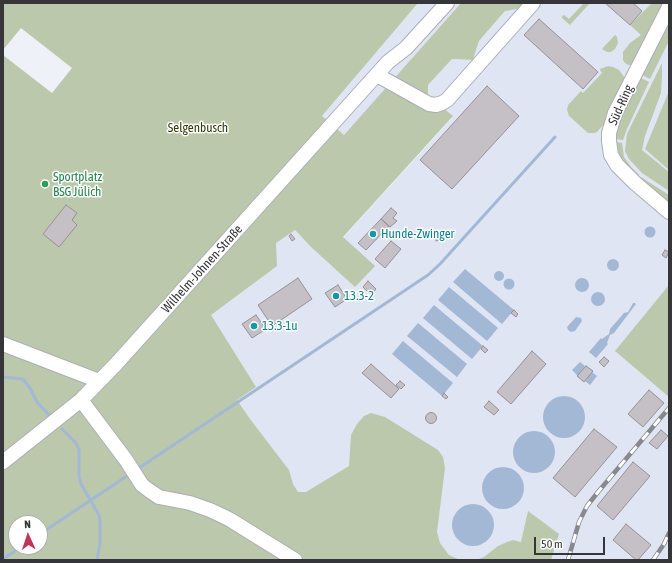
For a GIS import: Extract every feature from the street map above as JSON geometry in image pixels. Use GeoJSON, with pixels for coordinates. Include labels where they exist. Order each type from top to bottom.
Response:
{"type":"FeatureCollection","features":[{"type":"Feature","properties":{"kind":"street","name":"Wilhelm-Johnen-Straße"},"geometry":{"type":"LineString","coordinates":[[3,462],[81,400],[121,359],[377,75],[388,62],[399,43],[436,3]]}},
{"type":"Feature","properties":{"kind":"street","name":"Wilhelm-Johnen-Straße"},"geometry":{"type":"LineString","coordinates":[[388,62],[406,48],[447,3]]}},
{"type":"Feature","properties":{"kind":"street"},"geometry":{"type":"LineString","coordinates":[[377,75],[429,104],[436,105],[442,103],[447,100],[533,3]]}},
{"type":"Feature","properties":{"kind":"street","name":"Süd-Ring"},"geometry":{"type":"LineString","coordinates":[[669,7],[615,113],[610,128],[609,137],[612,155],[617,165],[635,183],[669,212]]}},
{"type":"Feature","properties":{"kind":"street"},"geometry":{"type":"LineString","coordinates":[[3,344],[99,381]]}},
{"type":"Feature","properties":{"kind":"street"},"geometry":{"type":"LineString","coordinates":[[81,400],[140,482],[150,491],[159,497],[190,503],[223,516],[295,560]]}},
{"type":"Feature","properties":{"kind":"shaded area"},"geometry":{"type":"Polygon","coordinates":[[[418,3],[461,3],[344,136],[322,116],[418,3]]]}},
{"type":"Feature","properties":{"kind":"shaded area"},"geometry":{"type":"Polygon","coordinates":[[[525,3],[669,3],[669,560],[307,560],[155,465],[226,273],[295,230],[311,247],[356,287],[343,238],[453,117],[428,96],[428,85],[452,59],[473,60],[479,41],[506,10],[523,8],[525,3]]]}},
{"type":"Feature","properties":{"kind":"green space","name":"Selgenbusch"},"geometry":{"type":"Polygon","coordinates":[[[3,3],[418,3],[322,116],[344,135],[461,3],[525,3],[523,8],[505,11],[479,41],[473,60],[452,59],[428,85],[428,96],[453,116],[343,237],[375,266],[355,287],[311,247],[295,230],[276,243],[277,266],[211,315],[256,387],[237,400],[289,470],[293,484],[298,492],[306,492],[349,466],[351,435],[357,424],[364,416],[371,413],[385,417],[438,450],[443,457],[445,468],[437,532],[440,543],[449,555],[460,560],[3,560],[3,55],[52,93],[72,68],[21,28],[3,50],[3,3]]]}},
{"type":"Feature","properties":{"kind":"green space"},"geometry":{"type":"Polygon","coordinates":[[[584,3],[590,3],[570,25],[562,18],[564,15],[569,19],[584,3]]]}},
{"type":"Feature","properties":{"kind":"green space"},"geometry":{"type":"Polygon","coordinates":[[[652,3],[665,3],[635,62],[628,65],[623,60],[623,52],[630,43],[641,35],[630,25],[652,3]]]}},
{"type":"Feature","properties":{"kind":"green space"},"geometry":{"type":"Polygon","coordinates":[[[669,18],[669,41],[650,79],[640,74],[669,18]]]}},
{"type":"Feature","properties":{"kind":"green space"},"geometry":{"type":"Polygon","coordinates":[[[615,35],[618,43],[615,49],[611,52],[607,52],[602,49],[615,35]]]}},
{"type":"Feature","properties":{"kind":"green space"},"geometry":{"type":"Polygon","coordinates":[[[662,63],[661,93],[645,136],[642,150],[669,172],[669,191],[642,173],[629,159],[625,151],[627,134],[662,63]]]}},
{"type":"Feature","properties":{"kind":"green space"},"geometry":{"type":"Polygon","coordinates":[[[608,66],[619,70],[624,77],[624,80],[604,124],[597,132],[588,133],[569,116],[567,110],[568,105],[581,91],[583,93],[602,73],[600,69],[608,66]]]}},
{"type":"Feature","properties":{"kind":"green space"},"geometry":{"type":"Polygon","coordinates":[[[639,77],[649,82],[623,140],[615,139],[617,123],[639,77]]]}},
{"type":"Feature","properties":{"kind":"green space"},"geometry":{"type":"Polygon","coordinates":[[[669,91],[669,170],[645,149],[669,91]]]}},
{"type":"Feature","properties":{"kind":"green space"},"geometry":{"type":"Polygon","coordinates":[[[615,142],[622,143],[624,157],[639,175],[637,177],[628,169],[618,155],[615,142]]]}},
{"type":"Feature","properties":{"kind":"green space"},"geometry":{"type":"Polygon","coordinates":[[[641,177],[669,195],[669,204],[639,179],[641,177]]]}},
{"type":"Feature","properties":{"kind":"green space"},"geometry":{"type":"Polygon","coordinates":[[[669,285],[669,397],[615,351],[669,285]]]}},
{"type":"Feature","properties":{"kind":"green space"},"geometry":{"type":"Polygon","coordinates":[[[528,511],[559,534],[551,560],[476,560],[484,557],[498,546],[507,542],[513,540],[521,542],[528,511]]]}},
{"type":"Feature","properties":{"kind":"water"},"geometry":{"type":"Polygon","coordinates":[[[648,227],[652,227],[654,228],[654,236],[648,237],[645,234],[645,230],[648,227]]]}},
{"type":"Feature","properties":{"kind":"water"},"geometry":{"type":"Polygon","coordinates":[[[611,259],[615,259],[619,265],[615,271],[611,271],[607,267],[607,263],[611,259]]]}},
{"type":"Feature","properties":{"kind":"water"},"geometry":{"type":"Polygon","coordinates":[[[465,269],[514,310],[502,324],[453,282],[465,269]]]}},
{"type":"Feature","properties":{"kind":"water"},"geometry":{"type":"Polygon","coordinates":[[[497,271],[501,271],[503,272],[503,280],[497,281],[494,278],[494,274],[497,271]]]}},
{"type":"Feature","properties":{"kind":"water"},"geometry":{"type":"Polygon","coordinates":[[[582,278],[587,280],[589,285],[587,290],[582,292],[577,290],[575,285],[577,280],[582,278]]]}},
{"type":"Feature","properties":{"kind":"water"},"geometry":{"type":"Polygon","coordinates":[[[507,279],[511,279],[513,280],[513,288],[507,289],[504,286],[504,282],[507,279]]]}},
{"type":"Feature","properties":{"kind":"water"},"geometry":{"type":"Polygon","coordinates":[[[449,287],[498,328],[487,341],[438,300],[449,287]]]}},
{"type":"Feature","properties":{"kind":"water"},"geometry":{"type":"Polygon","coordinates":[[[595,292],[601,292],[605,296],[605,302],[601,306],[595,306],[591,302],[591,296],[595,292]]]}},
{"type":"Feature","properties":{"kind":"water"},"geometry":{"type":"Polygon","coordinates":[[[633,303],[636,304],[614,333],[610,335],[608,344],[596,358],[589,352],[601,338],[602,339],[609,334],[610,329],[624,313],[628,312],[633,303]]]}},
{"type":"Feature","properties":{"kind":"water"},"geometry":{"type":"Polygon","coordinates":[[[434,305],[483,346],[472,359],[423,318],[434,305]]]}},
{"type":"Feature","properties":{"kind":"water"},"geometry":{"type":"Polygon","coordinates":[[[576,317],[581,318],[582,321],[575,331],[571,332],[567,327],[576,317]]]}},
{"type":"Feature","properties":{"kind":"water"},"geometry":{"type":"Polygon","coordinates":[[[418,323],[467,364],[457,377],[407,336],[418,323]]]}},
{"type":"Feature","properties":{"kind":"water"},"geometry":{"type":"Polygon","coordinates":[[[403,341],[453,383],[442,396],[392,354],[403,341]]]}},
{"type":"Feature","properties":{"kind":"water"},"geometry":{"type":"Polygon","coordinates":[[[580,362],[585,366],[578,376],[572,370],[580,362]]]}},
{"type":"Feature","properties":{"kind":"water"},"geometry":{"type":"Polygon","coordinates":[[[592,372],[597,376],[590,385],[585,381],[592,372]]]}},
{"type":"Feature","properties":{"kind":"water"},"geometry":{"type":"Polygon","coordinates":[[[560,396],[568,396],[576,399],[582,405],[585,417],[582,429],[576,435],[568,438],[560,438],[552,435],[546,429],[543,421],[543,413],[546,405],[552,399],[560,396]]]}},
{"type":"Feature","properties":{"kind":"water"},"geometry":{"type":"Polygon","coordinates":[[[530,431],[538,431],[546,434],[552,440],[555,452],[552,464],[546,470],[538,473],[530,473],[522,470],[516,464],[513,456],[513,448],[516,440],[522,434],[530,431]]]}},
{"type":"Feature","properties":{"kind":"water"},"geometry":{"type":"Polygon","coordinates":[[[499,467],[507,467],[515,470],[521,476],[524,488],[521,500],[515,506],[507,509],[499,509],[491,506],[485,500],[482,492],[482,484],[485,476],[491,470],[499,467]]]}},
{"type":"Feature","properties":{"kind":"water"},"geometry":{"type":"Polygon","coordinates":[[[469,504],[477,504],[485,507],[491,513],[494,525],[491,537],[485,543],[477,546],[469,546],[461,543],[455,537],[452,529],[452,521],[455,513],[461,507],[469,504]]]}},
{"type":"Feature","properties":{"kind":"building"},"geometry":{"type":"Polygon","coordinates":[[[605,3],[633,3],[642,11],[630,25],[605,3]]]}},
{"type":"Feature","properties":{"kind":"building"},"geometry":{"type":"Polygon","coordinates":[[[539,19],[598,72],[583,89],[524,35],[539,19]]]}},
{"type":"Feature","properties":{"kind":"building"},"geometry":{"type":"Polygon","coordinates":[[[487,86],[519,116],[452,189],[420,160],[487,86]]]}},
{"type":"Feature","properties":{"kind":"building"},"geometry":{"type":"Polygon","coordinates":[[[66,205],[77,213],[72,220],[77,225],[59,247],[43,234],[66,205]]]}},
{"type":"Feature","properties":{"kind":"building"},"geometry":{"type":"Polygon","coordinates":[[[391,208],[397,213],[393,218],[397,221],[390,227],[381,219],[391,208]]]}},
{"type":"Feature","properties":{"kind":"building","name":"Hunde-Zwinger"},"geometry":{"type":"Polygon","coordinates":[[[381,219],[389,226],[366,250],[358,243],[381,219]]]}},
{"type":"Feature","properties":{"kind":"building"},"geometry":{"type":"Polygon","coordinates":[[[291,234],[295,239],[292,241],[289,236],[291,234]]]}},
{"type":"Feature","properties":{"kind":"building"},"geometry":{"type":"Polygon","coordinates":[[[443,235],[444,239],[436,241],[435,237],[443,235]]]}},
{"type":"Feature","properties":{"kind":"building"},"geometry":{"type":"Polygon","coordinates":[[[391,241],[401,249],[385,268],[375,259],[391,241]]]}},
{"type":"Feature","properties":{"kind":"building"},"geometry":{"type":"Polygon","coordinates":[[[665,250],[669,252],[666,258],[662,255],[665,250]]]}},
{"type":"Feature","properties":{"kind":"building"},"geometry":{"type":"Polygon","coordinates":[[[298,278],[312,299],[272,326],[258,305],[298,278]]]}},
{"type":"Feature","properties":{"kind":"building"},"geometry":{"type":"Polygon","coordinates":[[[368,281],[376,289],[371,295],[363,287],[368,281]]]}},
{"type":"Feature","properties":{"kind":"building","name":"13.3-2"},"geometry":{"type":"Polygon","coordinates":[[[338,285],[347,299],[335,307],[325,293],[338,285]]]}},
{"type":"Feature","properties":{"kind":"building"},"geometry":{"type":"Polygon","coordinates":[[[514,310],[518,314],[516,317],[511,313],[514,310]]]}},
{"type":"Feature","properties":{"kind":"building","name":"13.3-1u"},"geometry":{"type":"Polygon","coordinates":[[[256,315],[266,329],[252,338],[242,324],[256,315]]]}},
{"type":"Feature","properties":{"kind":"building"},"geometry":{"type":"Polygon","coordinates":[[[483,346],[488,350],[485,353],[481,349],[483,346]]]}},
{"type":"Feature","properties":{"kind":"building"},"geometry":{"type":"Polygon","coordinates":[[[532,351],[546,364],[511,404],[497,392],[532,351]]]}},
{"type":"Feature","properties":{"kind":"building"},"geometry":{"type":"Polygon","coordinates":[[[604,357],[609,361],[604,367],[599,362],[604,357]]]}},
{"type":"Feature","properties":{"kind":"building"},"geometry":{"type":"Polygon","coordinates":[[[371,364],[399,389],[391,398],[362,373],[371,364]]]}},
{"type":"Feature","properties":{"kind":"building"},"geometry":{"type":"Polygon","coordinates":[[[586,366],[593,371],[584,382],[577,376],[586,366]]]}},
{"type":"Feature","properties":{"kind":"building"},"geometry":{"type":"Polygon","coordinates":[[[400,381],[405,385],[401,389],[396,385],[400,381]]]}},
{"type":"Feature","properties":{"kind":"building"},"geometry":{"type":"Polygon","coordinates":[[[649,390],[664,403],[643,427],[628,414],[649,390]]]}},
{"type":"Feature","properties":{"kind":"building"},"geometry":{"type":"Polygon","coordinates":[[[444,393],[448,397],[446,399],[442,396],[444,393]]]}},
{"type":"Feature","properties":{"kind":"building"},"geometry":{"type":"Polygon","coordinates":[[[489,401],[499,410],[494,415],[484,407],[489,401]]]}},
{"type":"Feature","properties":{"kind":"building"},"geometry":{"type":"Polygon","coordinates":[[[431,412],[435,414],[437,418],[435,422],[431,424],[427,422],[425,418],[427,414],[431,412]]]}},
{"type":"Feature","properties":{"kind":"building"},"geometry":{"type":"Polygon","coordinates":[[[594,429],[617,447],[575,497],[553,478],[594,429]]]}},
{"type":"Feature","properties":{"kind":"building"},"geometry":{"type":"Polygon","coordinates":[[[661,430],[668,436],[657,449],[649,443],[661,430]]]}},
{"type":"Feature","properties":{"kind":"building"},"geometry":{"type":"Polygon","coordinates":[[[633,462],[650,476],[613,520],[597,506],[633,462]]]}},
{"type":"Feature","properties":{"kind":"building"},"geometry":{"type":"Polygon","coordinates":[[[626,524],[651,545],[638,560],[636,560],[613,540],[626,524]]]}},
{"type":"Feature","properties":{"kind":"waterway"},"geometry":{"type":"LineString","coordinates":[[136,470],[428,275],[440,264],[555,137]]}},
{"type":"Feature","properties":{"kind":"waterway"},"geometry":{"type":"LineString","coordinates":[[3,377],[23,379],[30,388],[37,402],[49,415]]}},
{"type":"Feature","properties":{"kind":"waterway"},"geometry":{"type":"LineString","coordinates":[[62,429],[76,443],[79,450],[79,476],[81,484],[99,515],[100,544],[97,560]]}},
{"type":"Feature","properties":{"kind":"waterway"},"geometry":{"type":"LineString","coordinates":[[48,529],[130,474]]}},
{"type":"Feature","properties":{"kind":"waterway"},"geometry":{"type":"LineString","coordinates":[[3,559],[9,555]]}},
{"type":"Feature","properties":{"kind":"railway"},"geometry":{"type":"LineString","coordinates":[[568,560],[579,522],[587,506],[669,408]]}},
{"type":"Feature","properties":{"kind":"railway"},"geometry":{"type":"LineString","coordinates":[[653,560],[664,544],[669,533]]}},
{"type":"Feature","properties":{"kind":"place","name":"Sportplatz BSG Jülich"},"geometry":{"type":"Point","coordinates":[45,184]}},
{"type":"Feature","properties":{"kind":"place","name":"Hunde-Zwinger"},"geometry":{"type":"Point","coordinates":[373,234]}},
{"type":"Feature","properties":{"kind":"place","name":"13.3-2"},"geometry":{"type":"Point","coordinates":[336,296]}},
{"type":"Feature","properties":{"kind":"place","name":"13.3-1u"},"geometry":{"type":"Point","coordinates":[254,326]}}]}
